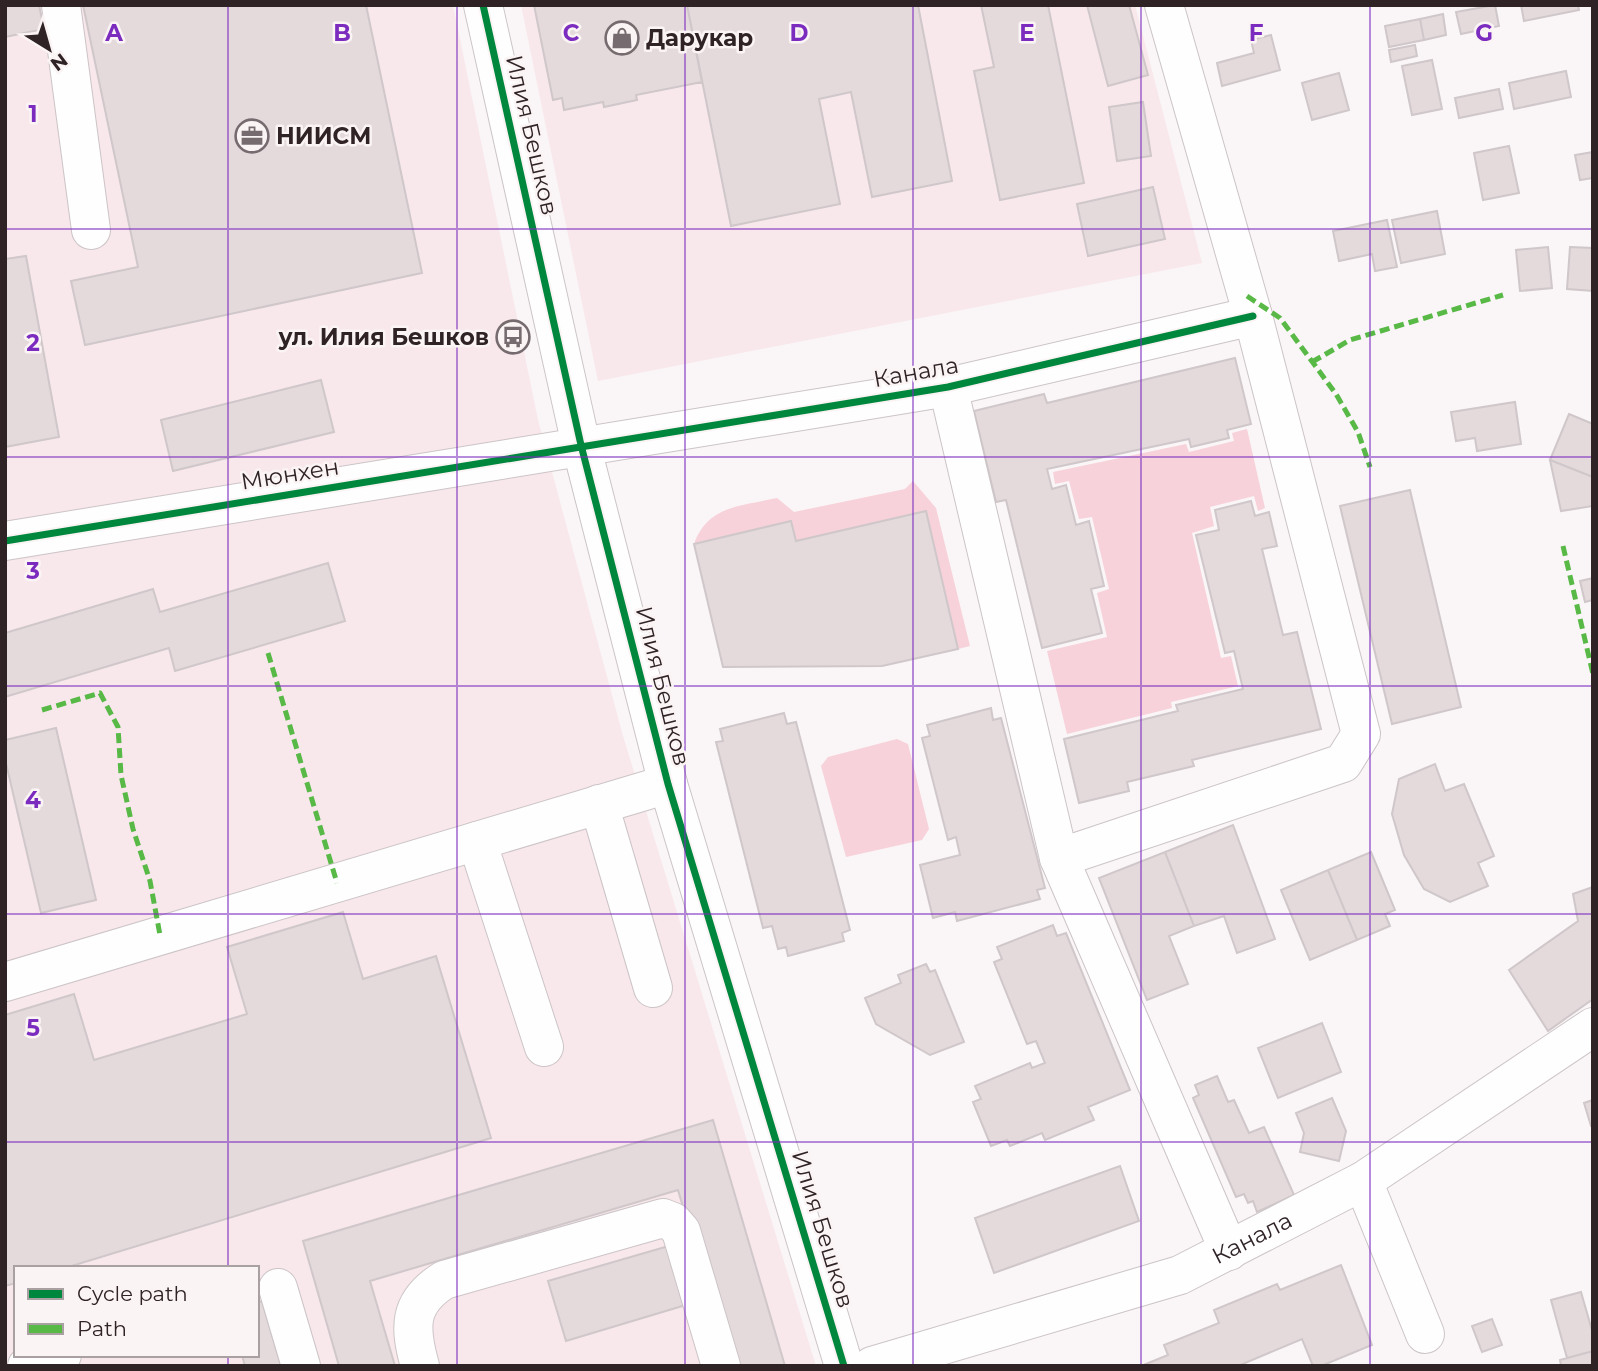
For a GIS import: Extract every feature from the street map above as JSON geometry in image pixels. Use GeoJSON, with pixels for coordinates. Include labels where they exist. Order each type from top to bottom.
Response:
{"type":"FeatureCollection","features":[{"type":"Feature","properties":{"kind":"street"},"geometry":{"type":"LineString","coordinates":[[61,5],[91,230]]}},
{"type":"Feature","properties":{"kind":"street","name":"Илия Бешков"},"geometry":{"type":"LineString","coordinates":[[483,5],[581,445],[668,784],[844,1366]]}},
{"type":"Feature","properties":{"kind":"street"},"geometry":{"type":"LineString","coordinates":[[1059,858],[1343,763],[1361,734],[1253,316],[1164,5]]}},
{"type":"Feature","properties":{"kind":"street","name":"Канала"},"geometry":{"type":"LineString","coordinates":[[581,445],[948,387],[1253,316]]}},
{"type":"Feature","properties":{"kind":"street"},"geometry":{"type":"LineString","coordinates":[[948,387],[1059,858],[1229,1251]]}},
{"type":"Feature","properties":{"kind":"street","name":"Мюнхен"},"geometry":{"type":"LineString","coordinates":[[5,541],[581,445]]}},
{"type":"Feature","properties":{"kind":"street"},"geometry":{"type":"LineString","coordinates":[[5,982],[668,784]]}},
{"type":"Feature","properties":{"kind":"street"},"geometry":{"type":"LineString","coordinates":[[599,804],[653,988]]}},
{"type":"Feature","properties":{"kind":"street"},"geometry":{"type":"LineString","coordinates":[[477,841],[544,1047]]}},
{"type":"Feature","properties":{"kind":"street","name":"Канала"},"geometry":{"type":"LineString","coordinates":[[872,1366],[1180,1275],[1363,1181],[1593,1027]]}},
{"type":"Feature","properties":{"kind":"street"},"geometry":{"type":"LineString","coordinates":[[1363,1181],[1425,1335]]}},
{"type":"Feature","properties":{"kind":"street"},"geometry":{"type":"LineString","coordinates":[[419,1366],[413,1343],[412,1321],[417,1306],[429,1290],[444,1280],[663,1218],[673,1222],[681,1231],[721,1366]]}},
{"type":"Feature","properties":{"kind":"street"},"geometry":{"type":"LineString","coordinates":[[278,1288],[301,1366]]}},
{"type":"Feature","properties":{"kind":"street"},"geometry":{"type":"LineString","coordinates":[[27,1366],[56,1357]]}},
{"type":"Feature","properties":{"kind":"shaded area"},"geometry":{"type":"Polygon","coordinates":[[[5,5],[453,5],[538,420],[623,736],[816,1366],[5,1366],[5,5]]]}},
{"type":"Feature","properties":{"kind":"shaded area"},"geometry":{"type":"Polygon","coordinates":[[[521,5],[1135,5],[1202,263],[598,381],[521,5]]]}},
{"type":"Feature","properties":{"kind":"shaded area"},"geometry":{"type":"Polygon","coordinates":[[[1247,429],[1265,508],[1258,511],[1254,496],[1210,507],[1214,526],[1192,533],[1221,658],[1231,656],[1238,686],[1171,702],[1172,708],[1067,734],[1047,651],[1107,637],[1097,593],[1109,589],[1092,517],[1079,519],[1069,481],[1055,484],[1053,472],[1186,444],[1189,452],[1234,441],[1232,433],[1247,429]]]}},
{"type":"Feature","properties":{"kind":"shaded area"},"geometry":{"type":"Polygon","coordinates":[[[913,481],[936,508],[970,646],[958,649],[926,511],[796,541],[790,521],[694,544],[708,521],[728,509],[777,498],[794,512],[905,489],[913,481]]]}},
{"type":"Feature","properties":{"kind":"shaded area"},"geometry":{"type":"Polygon","coordinates":[[[897,739],[908,744],[929,829],[922,840],[846,857],[821,766],[828,757],[897,739]]]}},
{"type":"Feature","properties":{"kind":"building"},"geometry":{"type":"Polygon","coordinates":[[[5,5],[39,5],[44,29],[5,37],[5,5]]]}},
{"type":"Feature","properties":{"kind":"building","name":"НИИСМ"},"geometry":{"type":"Polygon","coordinates":[[[83,5],[366,5],[422,273],[85,345],[71,281],[138,267],[83,5]]]}},
{"type":"Feature","properties":{"kind":"building"},"geometry":{"type":"Polygon","coordinates":[[[534,5],[687,5],[702,82],[636,95],[637,100],[604,107],[603,102],[564,110],[562,98],[553,100],[534,5]]]}},
{"type":"Feature","properties":{"kind":"building"},"geometry":{"type":"Polygon","coordinates":[[[687,5],[918,5],[952,181],[872,197],[851,92],[819,99],[840,204],[731,226],[687,5]]]}},
{"type":"Feature","properties":{"kind":"building"},"geometry":{"type":"Polygon","coordinates":[[[981,5],[1048,5],[1084,183],[1000,200],[974,71],[994,67],[981,5]]]}},
{"type":"Feature","properties":{"kind":"building"},"geometry":{"type":"Polygon","coordinates":[[[1087,5],[1129,5],[1148,75],[1108,86],[1087,5]]]}},
{"type":"Feature","properties":{"kind":"building"},"geometry":{"type":"Polygon","coordinates":[[[1495,5],[1499,26],[1461,34],[1456,12],[1495,5]]]}},
{"type":"Feature","properties":{"kind":"building"},"geometry":{"type":"Polygon","coordinates":[[[1521,5],[1578,5],[1579,10],[1524,21],[1521,5]]]}},
{"type":"Feature","properties":{"kind":"building"},"geometry":{"type":"Polygon","coordinates":[[[1443,14],[1446,35],[1424,40],[1420,19],[1443,14]]]}},
{"type":"Feature","properties":{"kind":"building"},"geometry":{"type":"Polygon","coordinates":[[[1420,19],[1424,40],[1389,47],[1385,26],[1420,19]]]}},
{"type":"Feature","properties":{"kind":"building"},"geometry":{"type":"Polygon","coordinates":[[[1271,35],[1280,70],[1222,86],[1217,63],[1254,53],[1251,40],[1271,35]]]}},
{"type":"Feature","properties":{"kind":"building"},"geometry":{"type":"Polygon","coordinates":[[[1415,45],[1417,56],[1391,62],[1389,50],[1415,45]]]}},
{"type":"Feature","properties":{"kind":"building"},"geometry":{"type":"Polygon","coordinates":[[[1432,60],[1442,109],[1412,115],[1402,66],[1432,60]]]}},
{"type":"Feature","properties":{"kind":"building"},"geometry":{"type":"Polygon","coordinates":[[[1566,71],[1571,97],[1514,109],[1509,83],[1566,71]]]}},
{"type":"Feature","properties":{"kind":"building"},"geometry":{"type":"Polygon","coordinates":[[[1339,73],[1349,110],[1312,120],[1302,83],[1339,73]]]}},
{"type":"Feature","properties":{"kind":"building"},"geometry":{"type":"Polygon","coordinates":[[[1499,89],[1503,109],[1459,118],[1455,98],[1499,89]]]}},
{"type":"Feature","properties":{"kind":"building"},"geometry":{"type":"Polygon","coordinates":[[[1143,102],[1151,156],[1117,161],[1109,107],[1143,102]]]}},
{"type":"Feature","properties":{"kind":"building"},"geometry":{"type":"Polygon","coordinates":[[[1509,146],[1519,193],[1483,200],[1474,153],[1509,146]]]}},
{"type":"Feature","properties":{"kind":"building"},"geometry":{"type":"Polygon","coordinates":[[[1593,152],[1593,178],[1580,180],[1575,155],[1593,152]]]}},
{"type":"Feature","properties":{"kind":"building"},"geometry":{"type":"Polygon","coordinates":[[[1153,187],[1165,239],[1088,256],[1077,204],[1153,187]]]}},
{"type":"Feature","properties":{"kind":"building"},"geometry":{"type":"Polygon","coordinates":[[[1437,211],[1445,254],[1401,263],[1392,220],[1437,211]]]}},
{"type":"Feature","properties":{"kind":"building"},"geometry":{"type":"Polygon","coordinates":[[[1387,220],[1397,267],[1375,271],[1372,254],[1339,261],[1333,231],[1387,220]]]}},
{"type":"Feature","properties":{"kind":"building"},"geometry":{"type":"Polygon","coordinates":[[[1548,247],[1552,288],[1520,291],[1516,250],[1548,247]]]}},
{"type":"Feature","properties":{"kind":"building"},"geometry":{"type":"Polygon","coordinates":[[[1570,247],[1593,248],[1593,291],[1567,289],[1570,247]]]}},
{"type":"Feature","properties":{"kind":"building"},"geometry":{"type":"Polygon","coordinates":[[[26,256],[59,437],[5,447],[5,259],[26,256]]]}},
{"type":"Feature","properties":{"kind":"building"},"geometry":{"type":"Polygon","coordinates":[[[1235,358],[1251,424],[1227,430],[1229,438],[1191,447],[1189,439],[1047,469],[1052,489],[1066,485],[1076,525],[1089,521],[1104,586],[1091,589],[1102,633],[1042,648],[1006,500],[996,502],[974,411],[1044,394],[1047,403],[1235,358]]]}},
{"type":"Feature","properties":{"kind":"building"},"geometry":{"type":"Polygon","coordinates":[[[321,380],[334,432],[173,471],[161,420],[321,380]]]}},
{"type":"Feature","properties":{"kind":"building"},"geometry":{"type":"Polygon","coordinates":[[[1515,402],[1521,444],[1477,451],[1475,438],[1456,441],[1451,412],[1515,402]]]}},
{"type":"Feature","properties":{"kind":"building"},"geometry":{"type":"Polygon","coordinates":[[[1569,414],[1593,424],[1593,477],[1550,460],[1569,414]]]}},
{"type":"Feature","properties":{"kind":"building"},"geometry":{"type":"Polygon","coordinates":[[[1550,460],[1593,477],[1593,506],[1561,511],[1550,460]]]}},
{"type":"Feature","properties":{"kind":"building"},"geometry":{"type":"Polygon","coordinates":[[[1410,490],[1461,707],[1392,724],[1340,506],[1410,490]]]}},
{"type":"Feature","properties":{"kind":"building"},"geometry":{"type":"Polygon","coordinates":[[[1251,501],[1255,516],[1269,512],[1277,546],[1262,549],[1283,635],[1297,632],[1321,729],[1192,760],[1194,766],[1127,782],[1129,791],[1079,803],[1064,739],[1178,711],[1176,705],[1243,689],[1234,651],[1225,653],[1196,535],[1219,530],[1215,510],[1251,501]]]}},
{"type":"Feature","properties":{"kind":"building"},"geometry":{"type":"Polygon","coordinates":[[[926,511],[958,649],[882,666],[723,667],[694,544],[791,521],[796,541],[926,511]]]}},
{"type":"Feature","properties":{"kind":"building"},"geometry":{"type":"Polygon","coordinates":[[[328,563],[345,621],[175,671],[169,648],[5,697],[5,633],[153,589],[160,612],[328,563]]]}},
{"type":"Feature","properties":{"kind":"building"},"geometry":{"type":"Polygon","coordinates":[[[1593,578],[1593,600],[1585,602],[1580,581],[1593,578]]]}},
{"type":"Feature","properties":{"kind":"building"},"geometry":{"type":"Polygon","coordinates":[[[991,708],[993,720],[1001,718],[1045,888],[1037,890],[1040,899],[957,921],[955,912],[933,918],[920,865],[960,855],[956,837],[948,840],[922,738],[930,736],[927,725],[991,708]]]}},
{"type":"Feature","properties":{"kind":"building"},"geometry":{"type":"Polygon","coordinates":[[[784,713],[787,724],[796,722],[850,930],[842,933],[844,941],[788,956],[786,947],[778,949],[772,926],[763,928],[716,742],[723,741],[720,729],[784,713]]]}},
{"type":"Feature","properties":{"kind":"building"},"geometry":{"type":"Polygon","coordinates":[[[56,728],[96,900],[41,913],[5,759],[5,740],[56,728]]]}},
{"type":"Feature","properties":{"kind":"building"},"geometry":{"type":"Polygon","coordinates":[[[1435,764],[1445,791],[1464,784],[1494,856],[1478,863],[1488,886],[1450,902],[1424,889],[1404,855],[1392,814],[1399,779],[1435,764]]]}},
{"type":"Feature","properties":{"kind":"building"},"geometry":{"type":"Polygon","coordinates":[[[1233,825],[1275,939],[1237,953],[1224,916],[1194,926],[1165,852],[1233,825]]]}},
{"type":"Feature","properties":{"kind":"building"},"geometry":{"type":"Polygon","coordinates":[[[1165,852],[1194,926],[1169,936],[1188,984],[1147,1000],[1099,878],[1165,852]]]}},
{"type":"Feature","properties":{"kind":"building"},"geometry":{"type":"Polygon","coordinates":[[[1371,852],[1395,910],[1385,914],[1390,926],[1357,940],[1328,870],[1371,852]]]}},
{"type":"Feature","properties":{"kind":"building"},"geometry":{"type":"Polygon","coordinates":[[[1328,870],[1357,940],[1310,960],[1281,890],[1328,870]]]}},
{"type":"Feature","properties":{"kind":"building"},"geometry":{"type":"Polygon","coordinates":[[[1593,887],[1593,999],[1548,1031],[1509,970],[1578,921],[1573,894],[1593,887]]]}},
{"type":"Feature","properties":{"kind":"building"},"geometry":{"type":"Polygon","coordinates":[[[343,912],[363,979],[436,956],[491,1138],[72,1266],[14,1266],[14,1284],[5,1286],[5,1015],[74,994],[94,1060],[247,1014],[227,947],[343,912]]]}},
{"type":"Feature","properties":{"kind":"building"},"geometry":{"type":"Polygon","coordinates":[[[1053,925],[1057,936],[1066,933],[1130,1090],[1088,1107],[1094,1120],[1045,1140],[1042,1133],[1010,1146],[1007,1140],[991,1146],[973,1102],[981,1099],[975,1086],[1030,1063],[1032,1068],[1045,1063],[1036,1041],[1027,1044],[994,962],[1002,959],[997,947],[1053,925]]]}},
{"type":"Feature","properties":{"kind":"building"},"geometry":{"type":"Polygon","coordinates":[[[926,964],[930,972],[935,970],[964,1042],[930,1055],[876,1024],[865,998],[901,983],[898,975],[926,964]]]}},
{"type":"Feature","properties":{"kind":"building"},"geometry":{"type":"Polygon","coordinates":[[[1322,1023],[1341,1072],[1278,1098],[1258,1048],[1322,1023]]]}},
{"type":"Feature","properties":{"kind":"building"},"geometry":{"type":"Polygon","coordinates":[[[1217,1076],[1228,1102],[1234,1100],[1249,1133],[1264,1127],[1294,1195],[1257,1212],[1253,1201],[1248,1203],[1244,1194],[1236,1197],[1193,1098],[1199,1095],[1195,1085],[1217,1076]]]}},
{"type":"Feature","properties":{"kind":"building"},"geometry":{"type":"Polygon","coordinates":[[[1332,1098],[1346,1131],[1339,1161],[1300,1152],[1304,1133],[1296,1113],[1332,1098]]]}},
{"type":"Feature","properties":{"kind":"building"},"geometry":{"type":"Polygon","coordinates":[[[1593,1100],[1593,1126],[1591,1126],[1584,1103],[1593,1100]]]}},
{"type":"Feature","properties":{"kind":"building"},"geometry":{"type":"Polygon","coordinates":[[[713,1120],[785,1366],[730,1366],[678,1190],[370,1281],[395,1366],[339,1366],[303,1241],[713,1120]]]}},
{"type":"Feature","properties":{"kind":"building"},"geometry":{"type":"Polygon","coordinates":[[[1120,1166],[1139,1221],[994,1273],[975,1218],[1120,1166]]]}},
{"type":"Feature","properties":{"kind":"building"},"geometry":{"type":"Polygon","coordinates":[[[672,1245],[689,1304],[566,1341],[548,1281],[672,1245]]]}},
{"type":"Feature","properties":{"kind":"building"},"geometry":{"type":"Polygon","coordinates":[[[1341,1265],[1372,1345],[1321,1366],[1313,1366],[1302,1339],[1238,1366],[1141,1366],[1168,1355],[1164,1345],[1219,1323],[1214,1310],[1277,1284],[1280,1290],[1341,1265]]]}},
{"type":"Feature","properties":{"kind":"building"},"geometry":{"type":"Polygon","coordinates":[[[1581,1292],[1593,1334],[1593,1351],[1567,1358],[1551,1300],[1581,1292]]]}},
{"type":"Feature","properties":{"kind":"building"},"geometry":{"type":"Polygon","coordinates":[[[262,1301],[281,1366],[245,1366],[243,1357],[259,1357],[259,1302],[262,1301]]]}},
{"type":"Feature","properties":{"kind":"building"},"geometry":{"type":"Polygon","coordinates":[[[1492,1319],[1502,1345],[1482,1352],[1472,1326],[1492,1319]]]}},
{"type":"Feature","properties":{"kind":"building"},"geometry":{"type":"Polygon","coordinates":[[[1593,1351],[1593,1366],[1561,1366],[1560,1360],[1593,1351]]]}},
{"type":"Feature","properties":{"kind":"marked path"},"geometry":{"type":"LineString","coordinates":[[1312,362],[1350,340],[1503,295]]}},
{"type":"Feature","properties":{"kind":"marked path"},"geometry":{"type":"LineString","coordinates":[[1247,296],[1280,318],[1336,394],[1358,432],[1370,467]]}},
{"type":"Feature","properties":{"kind":"marked path"},"geometry":{"type":"LineString","coordinates":[[1563,546],[1593,674]]}},
{"type":"Feature","properties":{"kind":"marked path"},"geometry":{"type":"LineString","coordinates":[[268,653],[337,883]]}},
{"type":"Feature","properties":{"kind":"marked path"},"geometry":{"type":"LineString","coordinates":[[42,710],[100,693],[118,727],[121,775],[133,829],[150,881],[160,935]]}},
{"type":"Feature","properties":{"kind":"cycle path"},"geometry":{"type":"LineString","coordinates":[[483,5],[581,445],[668,784],[844,1366]]}},
{"type":"Feature","properties":{"kind":"cycle path"},"geometry":{"type":"LineString","coordinates":[[5,541],[948,387],[1253,316]]}},
{"type":"Feature","properties":{"kind":"place","name":"Дарукар"},"geometry":{"type":"Point","coordinates":[622,38]}},
{"type":"Feature","properties":{"kind":"place","name":"НИИСМ"},"geometry":{"type":"Point","coordinates":[252,136]}},
{"type":"Feature","properties":{"kind":"place","name":"ул. Илия Бешков"},"geometry":{"type":"Point","coordinates":[513,337]}}]}
